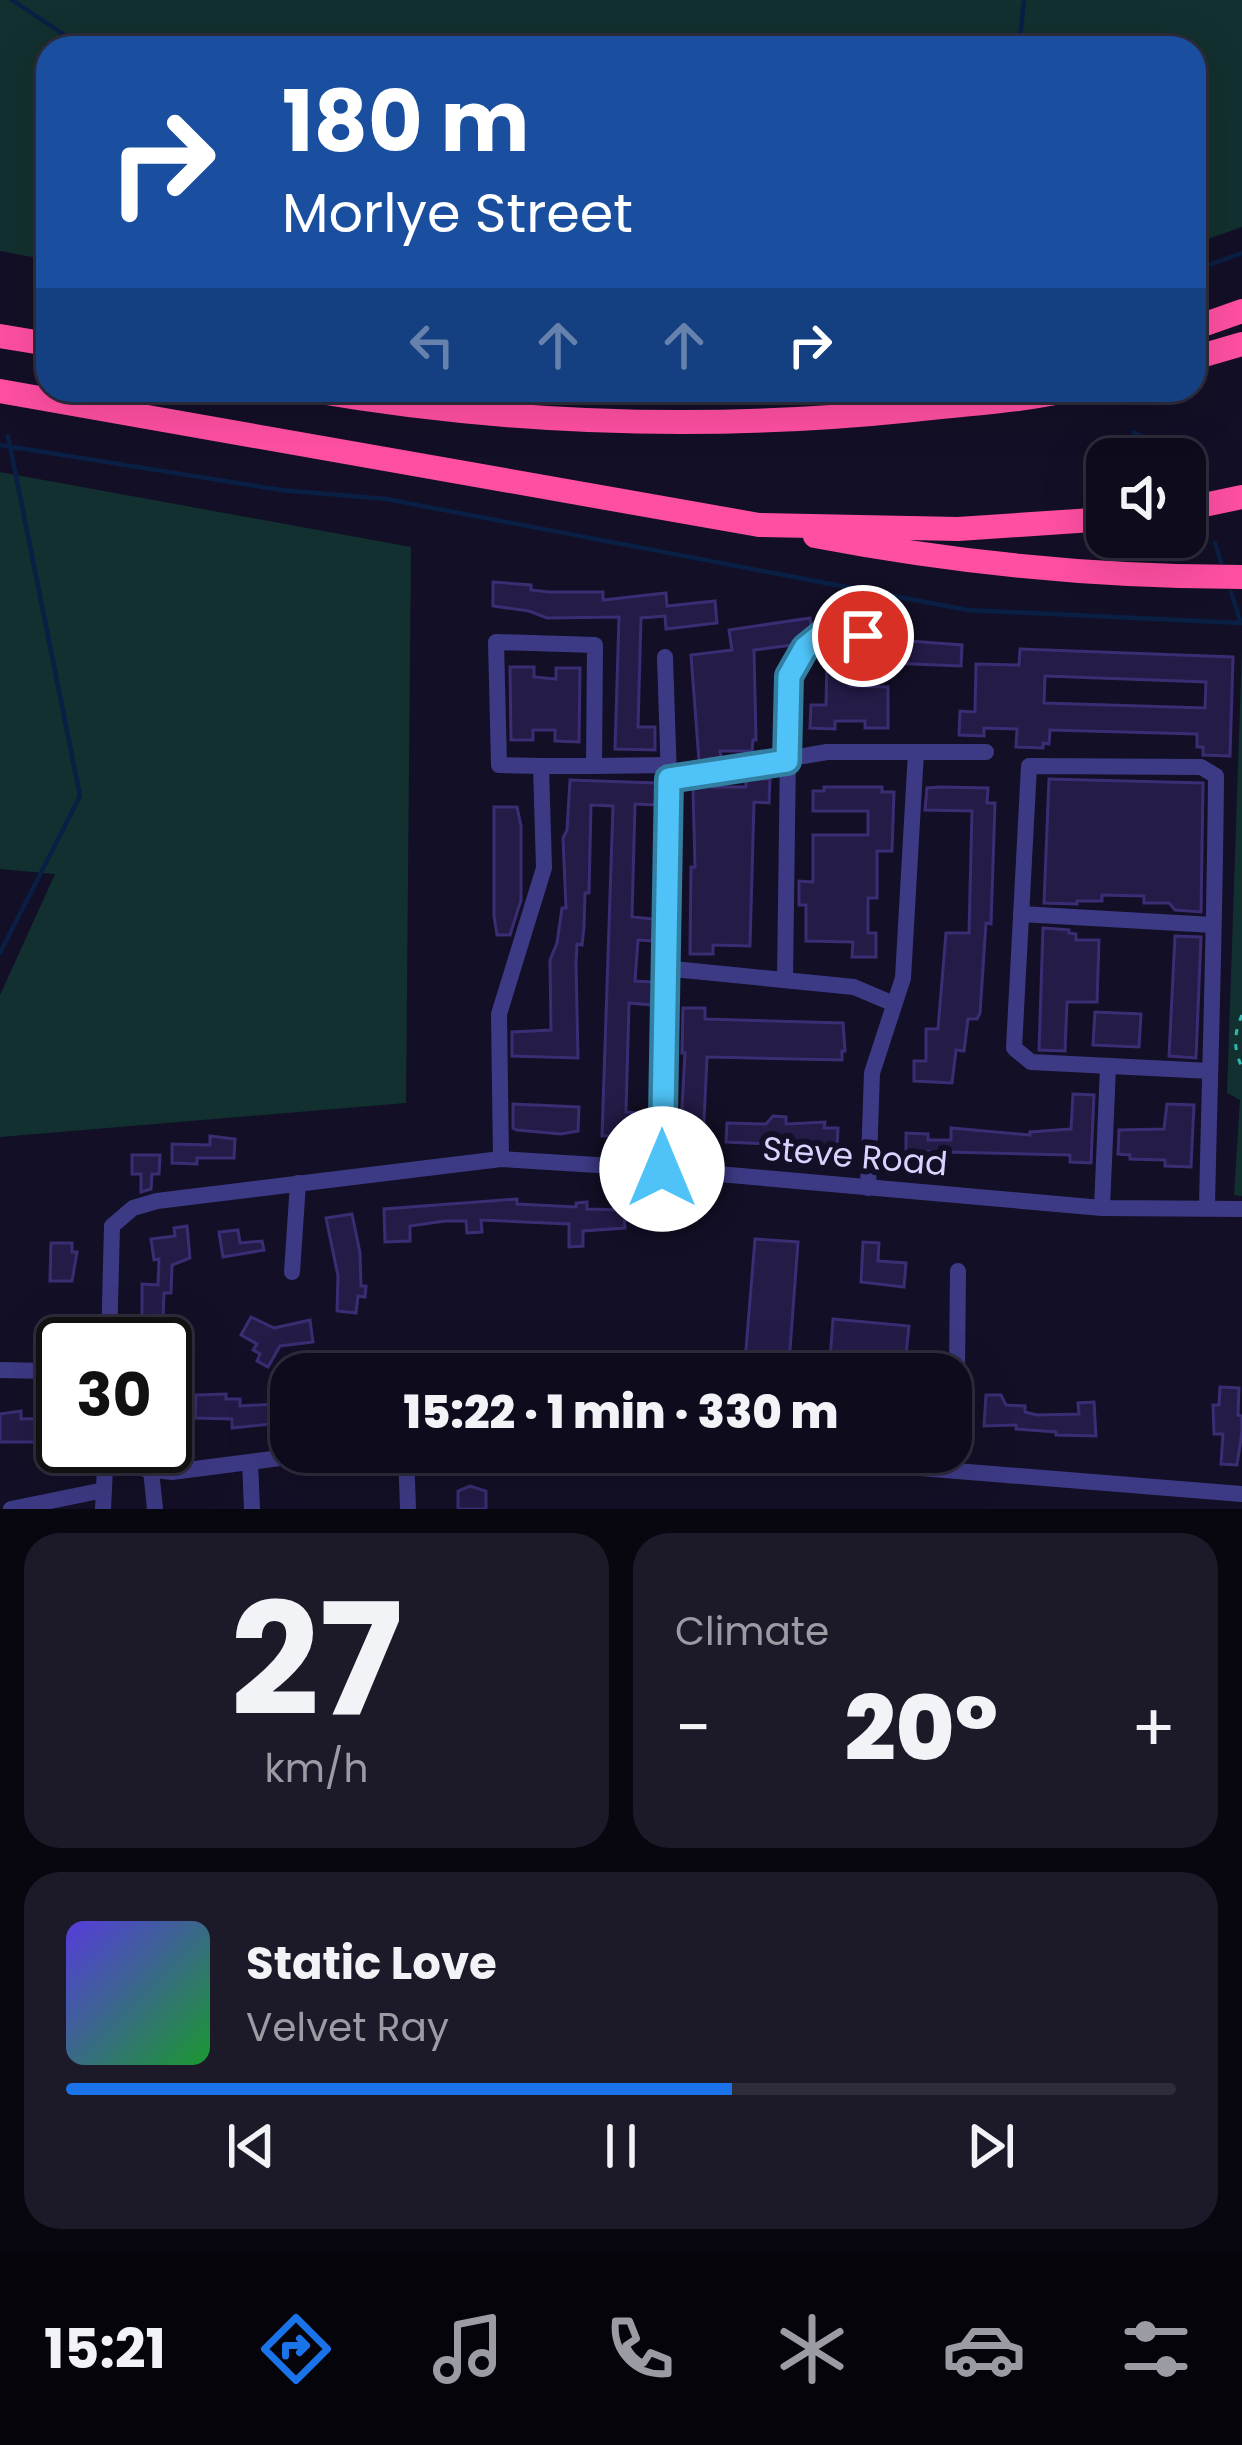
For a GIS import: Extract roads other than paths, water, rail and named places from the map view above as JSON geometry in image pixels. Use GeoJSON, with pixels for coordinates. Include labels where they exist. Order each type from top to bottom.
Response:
{"type":"FeatureCollection","features":[{"type":"Feature","properties":{"kind":"highway"},"geometry":{"type":"LineString","coordinates":[[1206,324],[1242,311]]}},
{"type":"Feature","properties":{"kind":"highway"},"geometry":{"type":"LineString","coordinates":[[0,336],[36,342]]}},
{"type":"Feature","properties":{"kind":"highway"},"geometry":{"type":"LineString","coordinates":[[1206,354],[1242,344]]}},
{"type":"Feature","properties":{"kind":"highway"},"geometry":{"type":"LineString","coordinates":[[0,391],[36,397]]}},
{"type":"Feature","properties":{"kind":"highway"},"geometry":{"type":"LineString","coordinates":[[62,402],[898,552],[1040,569],[1242,577]]}},
{"type":"Feature","properties":{"kind":"highway"},"geometry":{"type":"LineString","coordinates":[[389,402],[620,424],[767,422],[1009,402]]}},
{"type":"Feature","properties":{"kind":"highway"},"geometry":{"type":"LineString","coordinates":[[920,409],[940,402]]}},
{"type":"Feature","properties":{"kind":"highway"},"geometry":{"type":"LineString","coordinates":[[1206,504],[1242,496]]}},
{"type":"Feature","properties":{"kind":"highway"},"geometry":{"type":"LineString","coordinates":[[759,526],[958,529],[1086,520]]}},
{"type":"Feature","properties":{"kind":"street"},"geometry":{"type":"LineString","coordinates":[[784,980],[789,676],[805,648],[827,630],[837,628],[863,636]]}},
{"type":"Feature","properties":{"kind":"street"},"geometry":{"type":"LineString","coordinates":[[594,766],[595,645],[496,643],[499,765],[669,772],[787,761],[826,752],[986,752]]}},
{"type":"Feature","properties":{"kind":"street"},"geometry":{"type":"LineString","coordinates":[[662,1169],[669,772],[665,657]]}},
{"type":"Feature","properties":{"kind":"street"},"geometry":{"type":"LineString","coordinates":[[868,1188],[872,1073],[903,978],[916,752]]}},
{"type":"Feature","properties":{"kind":"street"},"geometry":{"type":"LineString","coordinates":[[501,1159],[499,1014],[544,868],[542,766]]}},
{"type":"Feature","properties":{"kind":"street"},"geometry":{"type":"LineString","coordinates":[[1208,1207],[1216,776],[1201,767],[1029,766],[1013,1048],[1031,1062],[1210,1071]]}},
{"type":"Feature","properties":{"kind":"street"},"geometry":{"type":"LineString","coordinates":[[1021,914],[1213,926]]}},
{"type":"Feature","properties":{"kind":"street"},"geometry":{"type":"LineString","coordinates":[[663,968],[854,987],[894,1004]]}},
{"type":"Feature","properties":{"kind":"street"},"geometry":{"type":"LineString","coordinates":[[1102,1208],[1108,1067]]}},
{"type":"Feature","properties":{"kind":"street","name":"Steve Road"},"geometry":{"type":"LineString","coordinates":[[110,1317],[112,1226],[133,1208],[157,1201],[501,1159],[1102,1208],[1242,1209]]}},
{"type":"Feature","properties":{"kind":"street"},"geometry":{"type":"LineString","coordinates":[[292,1272],[298,1183]]}},
{"type":"Feature","properties":{"kind":"street"},"geometry":{"type":"LineString","coordinates":[[957,1353],[958,1271]]}},
{"type":"Feature","properties":{"kind":"street"},"geometry":{"type":"LineString","coordinates":[[0,1370],[36,1371]]}},
{"type":"Feature","properties":{"kind":"street"},"geometry":{"type":"LineString","coordinates":[[192,1469],[270,1459]]}},
{"type":"Feature","properties":{"kind":"street"},"geometry":{"type":"LineString","coordinates":[[250,1462],[252,1509]]}},
{"type":"Feature","properties":{"kind":"street"},"geometry":{"type":"LineString","coordinates":[[972,1472],[1242,1494]]}},
{"type":"Feature","properties":{"kind":"street"},"geometry":{"type":"LineString","coordinates":[[152,1473],[155,1509]]}},
{"type":"Feature","properties":{"kind":"street"},"geometry":{"type":"LineString","coordinates":[[407,1473],[408,1509]]}},
{"type":"Feature","properties":{"kind":"street"},"geometry":{"type":"LineString","coordinates":[[11,1509],[103,1500]]}},
{"type":"Feature","properties":{"kind":"waterway"},"geometry":{"type":"LineString","coordinates":[[12,0],[66,36]]}},
{"type":"Feature","properties":{"kind":"waterway"},"geometry":{"type":"LineString","coordinates":[[1020,36],[1024,0]]}},
{"type":"Feature","properties":{"kind":"waterway"},"geometry":{"type":"LineString","coordinates":[[1206,266],[1242,253]]}},
{"type":"Feature","properties":{"kind":"waterway"},"geometry":{"type":"LineString","coordinates":[[1134,432],[1145,438]]}},
{"type":"Feature","properties":{"kind":"waterway"},"geometry":{"type":"LineString","coordinates":[[0,953],[80,796],[8,436]]}},
{"type":"Feature","properties":{"kind":"waterway"},"geometry":{"type":"LineString","coordinates":[[0,445],[281,490],[386,499],[967,610],[1241,623],[1231,592]]}},
{"type":"Feature","properties":{"kind":"waterway"},"geometry":{"type":"LineString","coordinates":[[1215,543],[1221,562]]}}]}
